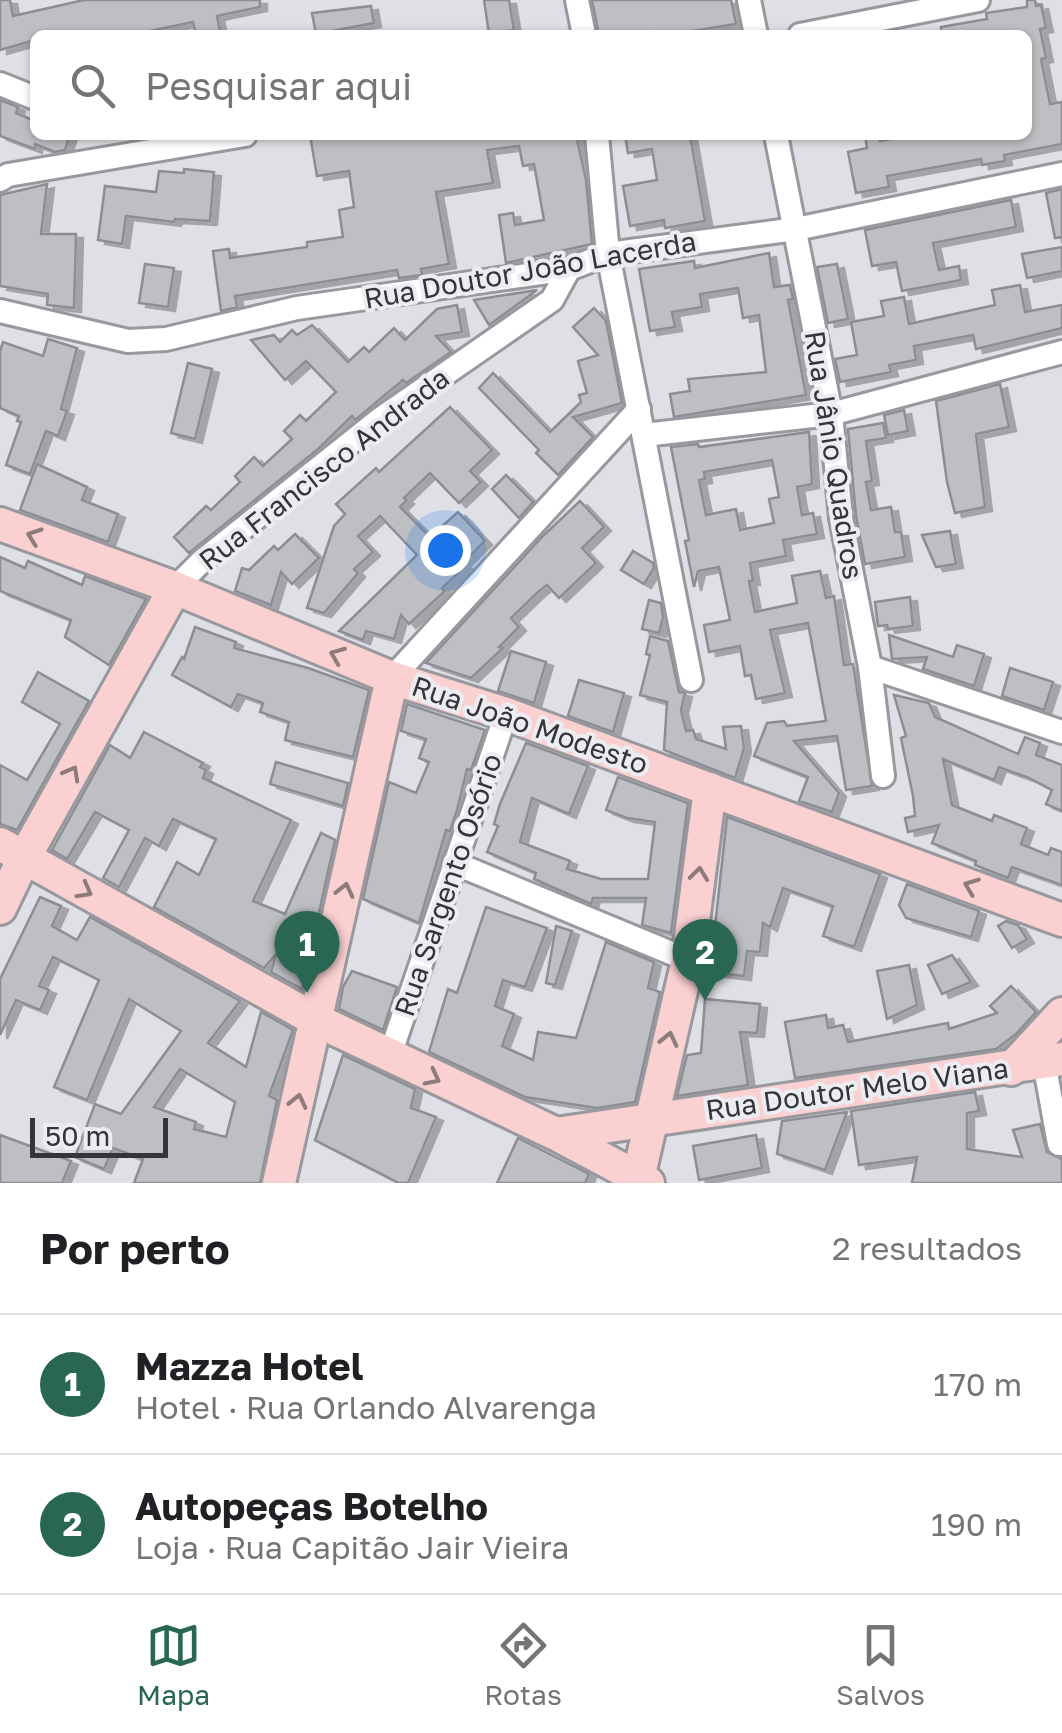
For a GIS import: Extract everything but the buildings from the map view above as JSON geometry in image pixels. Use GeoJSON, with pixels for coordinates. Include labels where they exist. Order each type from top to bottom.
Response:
{"type":"FeatureCollection","features":[{"type":"Feature","properties":{"kind":"main road","name":"Rua João Modesto"},"geometry":{"type":"LineString","coordinates":[[0,524],[175,588],[392,678],[506,714],[1062,920]]}},
{"type":"Feature","properties":{"kind":"main road","name":"Rua Francisco Andrada"},"geometry":{"type":"LineString","coordinates":[[0,908],[12,851],[175,588]]}},
{"type":"Feature","properties":{"kind":"main road"},"geometry":{"type":"LineString","coordinates":[[279,1183],[392,678]]}},
{"type":"Feature","properties":{"kind":"main road"},"geometry":{"type":"LineString","coordinates":[[12,851],[316,1020],[556,1134],[641,1182],[688,960],[710,789]]}},
{"type":"Feature","properties":{"kind":"main road","name":"Rua Doutor Melo Viana"},"geometry":{"type":"LineString","coordinates":[[556,1134],[1011,1068],[1054,1042]]}},
{"type":"Feature","properties":{"kind":"street"},"geometry":{"type":"LineString","coordinates":[[577,0],[583,30]]}},
{"type":"Feature","properties":{"kind":"street"},"geometry":{"type":"LineString","coordinates":[[749,0],[755,30]]}},
{"type":"Feature","properties":{"kind":"street"},"geometry":{"type":"LineString","coordinates":[[825,30],[978,0]]}},
{"type":"Feature","properties":{"kind":"street"},"geometry":{"type":"LineString","coordinates":[[0,84],[30,96]]}},
{"type":"Feature","properties":{"kind":"street"},"geometry":{"type":"LineString","coordinates":[[136,140],[145,151]]}},
{"type":"Feature","properties":{"kind":"street"},"geometry":{"type":"LineString","coordinates":[[0,180],[8,175],[214,140]]}},
{"type":"Feature","properties":{"kind":"street"},"geometry":{"type":"LineString","coordinates":[[598,140],[608,254],[691,680]]}},
{"type":"Feature","properties":{"kind":"street","name":"Rua Jânio Quadros"},"geometry":{"type":"LineString","coordinates":[[777,140],[831,414],[841,518],[870,667],[883,776]]}},
{"type":"Feature","properties":{"kind":"street","name":"Rua Doutor João Lacerda"},"geometry":{"type":"LineString","coordinates":[[0,311],[128,341],[166,339],[297,308],[568,269],[608,254],[796,229],[1062,174]]}},
{"type":"Feature","properties":{"kind":"street","name":"Rua Francisco Andrada"},"geometry":{"type":"LineString","coordinates":[[175,588],[202,561],[380,420],[552,300],[568,269]]}},
{"type":"Feature","properties":{"kind":"street"},"geometry":{"type":"LineString","coordinates":[[644,434],[831,414],[1062,352]]}},
{"type":"Feature","properties":{"kind":"street"},"geometry":{"type":"LineString","coordinates":[[392,678],[638,409]]}},
{"type":"Feature","properties":{"kind":"street"},"geometry":{"type":"LineString","coordinates":[[870,667],[1062,732]]}},
{"type":"Feature","properties":{"kind":"street","name":"Rua Sargento Osório"},"geometry":{"type":"LineString","coordinates":[[390,1056],[506,714]]}},
{"type":"Feature","properties":{"kind":"street"},"geometry":{"type":"LineString","coordinates":[[454,863],[688,960]]}},
{"type":"Feature","properties":{"kind":"street"},"geometry":{"type":"LineString","coordinates":[[1054,1042],[1062,1144]]}},
{"type":"Feature","properties":{"kind":"place","name":"Mazza Hotel"},"geometry":{"type":"Point","coordinates":[307,993]}},
{"type":"Feature","properties":{"kind":"place","name":"Autopeças Botelho"},"geometry":{"type":"Point","coordinates":[705,1001]}}]}
